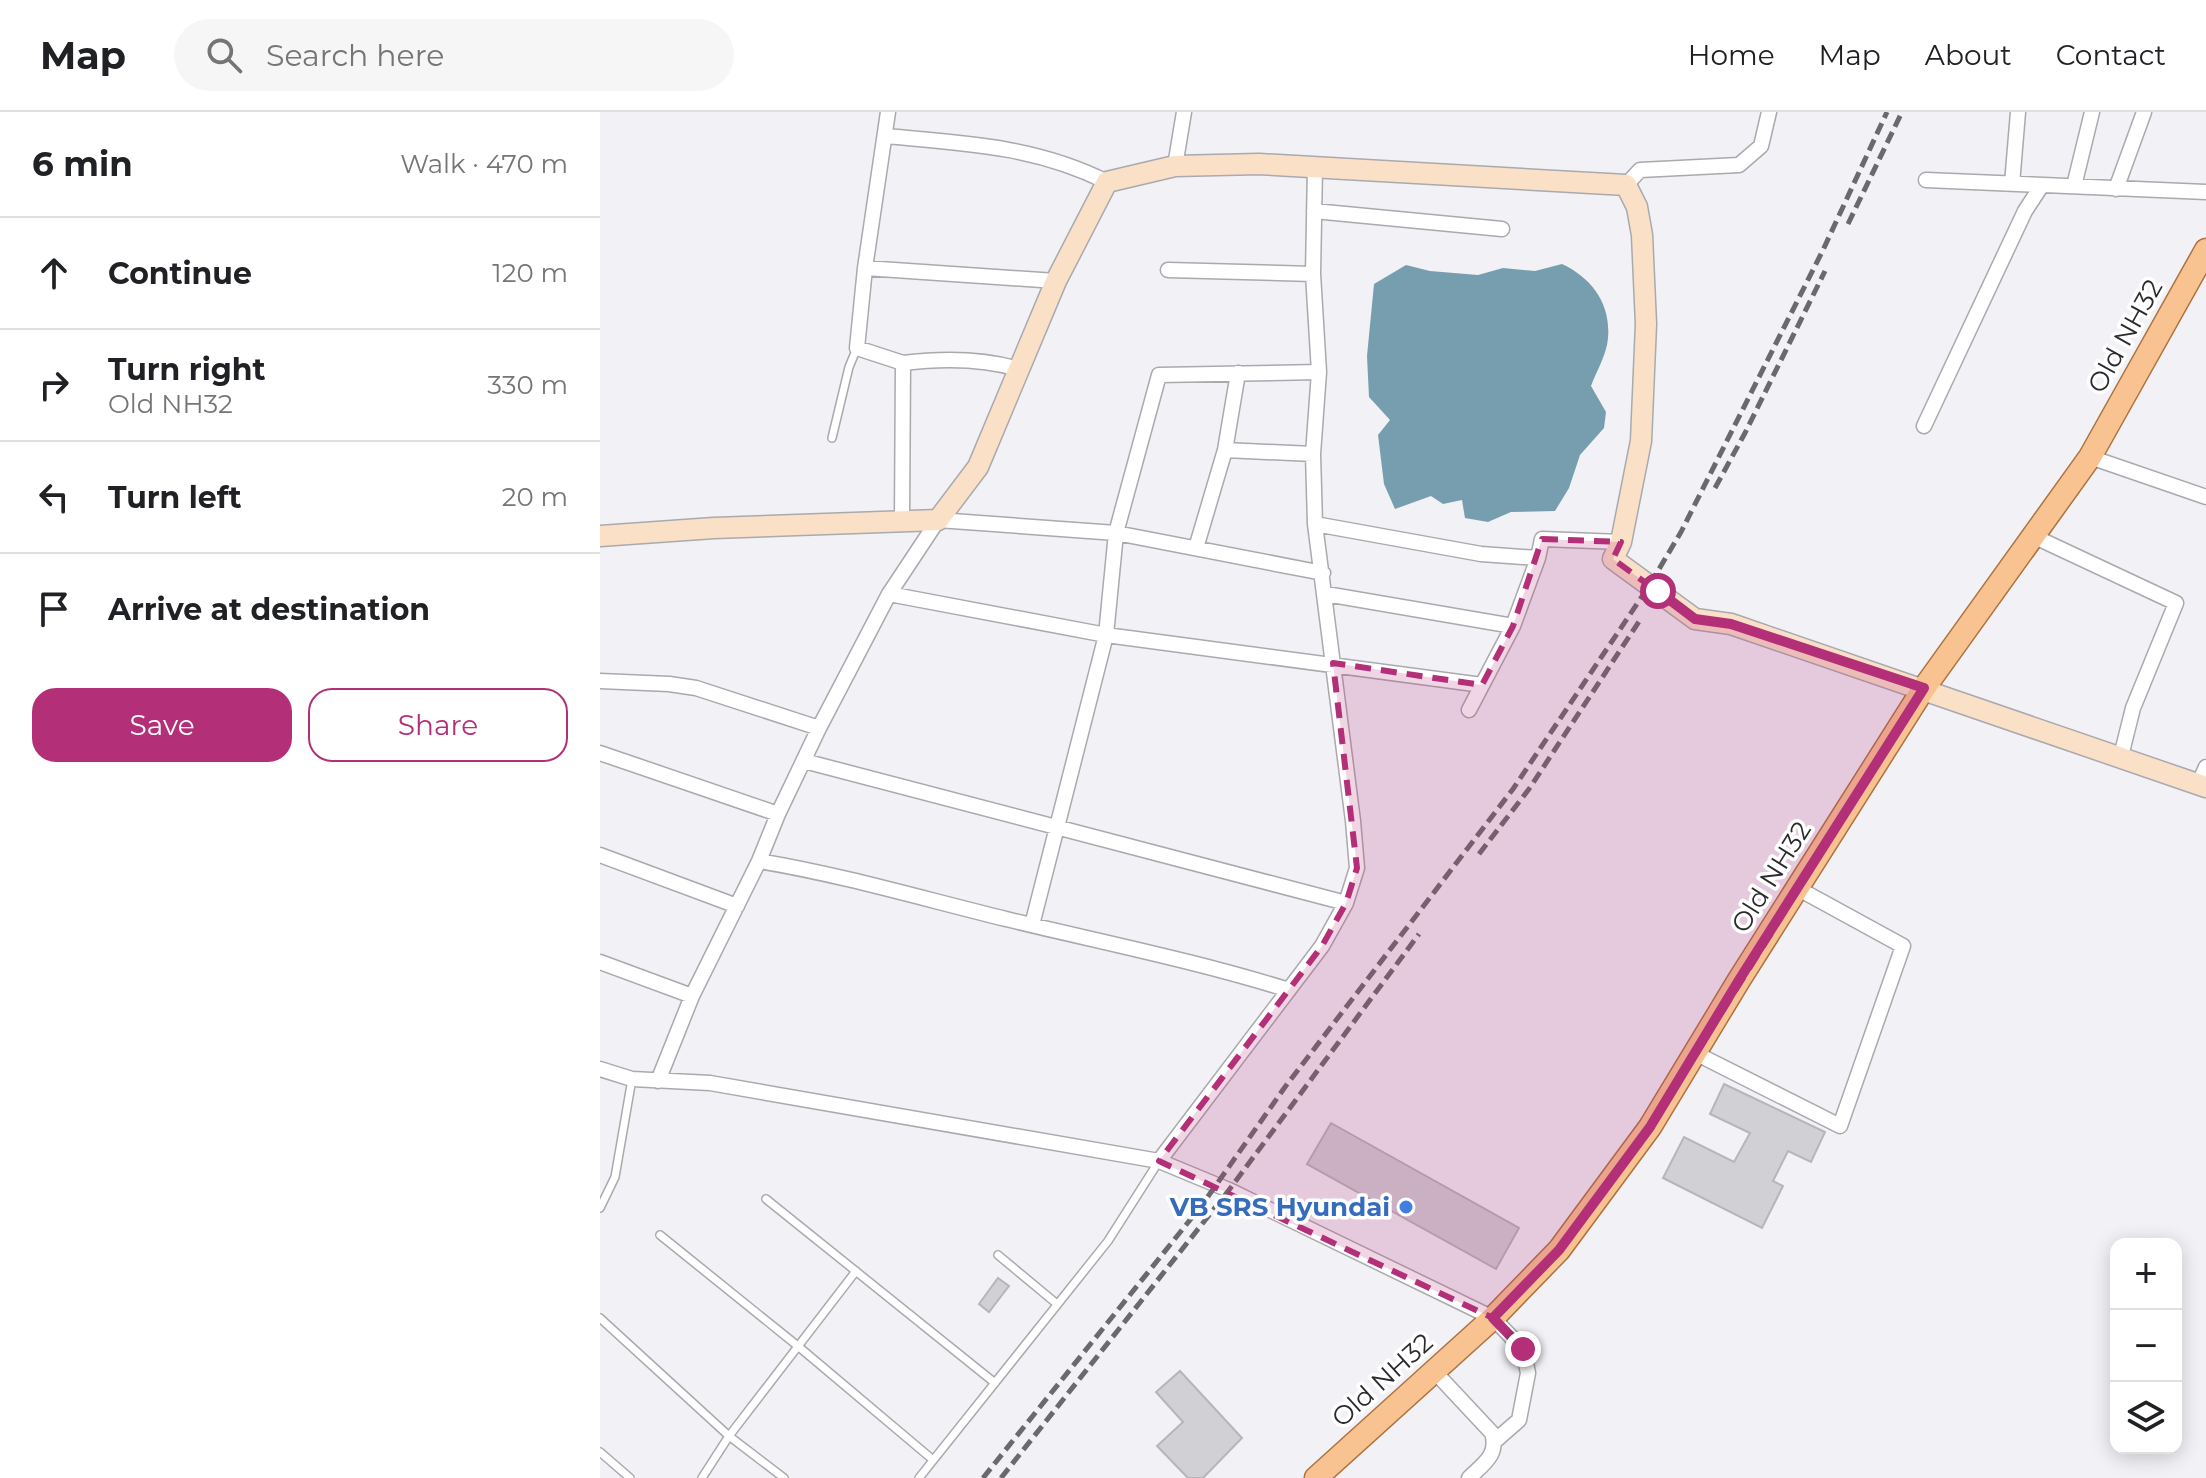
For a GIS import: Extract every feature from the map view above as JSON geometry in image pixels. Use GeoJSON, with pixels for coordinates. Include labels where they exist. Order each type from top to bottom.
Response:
{"type":"FeatureCollection","features":[{"type":"Feature","properties":{"kind":"main road","name":"Old NH32"},"geometry":{"type":"LineString","coordinates":[[1316,1478],[1493,1318],[1559,1250],[1650,1127],[1924,688],[2090,457],[2206,250]]}},
{"type":"Feature","properties":{"kind":"street"},"geometry":{"type":"LineString","coordinates":[[888,112],[865,268],[857,348],[903,363],[937,359],[983,361],[1019,369]]}},
{"type":"Feature","properties":{"kind":"street"},"geometry":{"type":"LineString","coordinates":[[1175,166],[1184,112]]}},
{"type":"Feature","properties":{"kind":"street"},"geometry":{"type":"LineString","coordinates":[[1626,185],[1640,170],[1739,165],[1761,146],[1769,112]]}},
{"type":"Feature","properties":{"kind":"street"},"geometry":{"type":"LineString","coordinates":[[2012,184],[2018,112]]}},
{"type":"Feature","properties":{"kind":"street"},"geometry":{"type":"LineString","coordinates":[[2074,186],[2091,112]]}},
{"type":"Feature","properties":{"kind":"street"},"geometry":{"type":"LineString","coordinates":[[2116,189],[2144,112]]}},
{"type":"Feature","properties":{"kind":"street"},"geometry":{"type":"LineString","coordinates":[[885,136],[1006,147],[1076,166],[1107,182],[1175,166],[1259,164],[1626,185]]}},
{"type":"Feature","properties":{"kind":"street"},"geometry":{"type":"LineString","coordinates":[[1159,1161],[1322,946],[1346,903],[1357,868],[1326,594],[1315,524],[1313,454],[1319,372],[1313,274],[1315,167]]}},
{"type":"Feature","properties":{"kind":"street"},"geometry":{"type":"LineString","coordinates":[[1926,180],[2206,192]]}},
{"type":"Feature","properties":{"kind":"street"},"geometry":{"type":"LineString","coordinates":[[658,1081],[692,996],[759,861],[819,728],[889,594],[978,467],[1056,281],[1107,182]]}},
{"type":"Feature","properties":{"kind":"street"},"geometry":{"type":"LineString","coordinates":[[1626,185],[1637,207],[1642,235],[1646,324],[1641,441],[1621,542],[1613,559],[1695,619],[1731,624],[2121,756],[2204,779]]}},
{"type":"Feature","properties":{"kind":"street"},"geometry":{"type":"LineString","coordinates":[[1924,426],[2025,211],[2042,185]]}},
{"type":"Feature","properties":{"kind":"street"},"geometry":{"type":"LineString","coordinates":[[1314,211],[1502,229]]}},
{"type":"Feature","properties":{"kind":"street"},"geometry":{"type":"LineString","coordinates":[[865,268],[1056,281]]}},
{"type":"Feature","properties":{"kind":"street"},"geometry":{"type":"LineString","coordinates":[[1168,270],[1313,274]]}},
{"type":"Feature","properties":{"kind":"street"},"geometry":{"type":"LineString","coordinates":[[902,521],[903,363]]}},
{"type":"Feature","properties":{"kind":"street"},"geometry":{"type":"LineString","coordinates":[[1032,925],[1106,635],[1116,533],[1159,375],[1319,372]]}},
{"type":"Feature","properties":{"kind":"street"},"geometry":{"type":"LineString","coordinates":[[1196,548],[1225,450],[1238,373]]}},
{"type":"Feature","properties":{"kind":"street"},"geometry":{"type":"LineString","coordinates":[[1225,450],[1313,454]]}},
{"type":"Feature","properties":{"kind":"street"},"geometry":{"type":"LineString","coordinates":[[2090,457],[2206,497]]}},
{"type":"Feature","properties":{"kind":"street"},"geometry":{"type":"LineString","coordinates":[[600,536],[938,520],[1116,533],[1323,573]]}},
{"type":"Feature","properties":{"kind":"street"},"geometry":{"type":"LineString","coordinates":[[1315,524],[1481,554],[1538,558]]}},
{"type":"Feature","properties":{"kind":"street"},"geometry":{"type":"LineString","coordinates":[[2033,536],[2176,603],[2133,708],[2121,756]]}},
{"type":"Feature","properties":{"kind":"street"},"geometry":{"type":"LineString","coordinates":[[1469,710],[1513,626],[1542,539],[1621,542]]}},
{"type":"Feature","properties":{"kind":"street"},"geometry":{"type":"LineString","coordinates":[[889,594],[1106,635],[1482,685]]}},
{"type":"Feature","properties":{"kind":"street"},"geometry":{"type":"LineString","coordinates":[[1326,594],[1513,626]]}},
{"type":"Feature","properties":{"kind":"street"},"geometry":{"type":"LineString","coordinates":[[600,681],[696,688],[819,728]]}},
{"type":"Feature","properties":{"kind":"street"},"geometry":{"type":"LineString","coordinates":[[600,753],[778,814]]}},
{"type":"Feature","properties":{"kind":"street"},"geometry":{"type":"LineString","coordinates":[[804,761],[1346,903]]}},
{"type":"Feature","properties":{"kind":"street"},"geometry":{"type":"LineString","coordinates":[[600,855],[737,906]]}},
{"type":"Feature","properties":{"kind":"street"},"geometry":{"type":"LineString","coordinates":[[759,861],[868,882],[918,899],[1212,966],[1289,990]]}},
{"type":"Feature","properties":{"kind":"street"},"geometry":{"type":"LineString","coordinates":[[1695,1053],[1840,1126],[1903,946],[1797,888]]}},
{"type":"Feature","properties":{"kind":"street"},"geometry":{"type":"LineString","coordinates":[[600,962],[692,996]]}},
{"type":"Feature","properties":{"kind":"street"},"geometry":{"type":"LineString","coordinates":[[600,1069],[632,1079],[710,1083],[1159,1161],[1244,1196],[1493,1318],[1523,1349],[1528,1373],[1519,1420],[1495,1441]]}},
{"type":"Feature","properties":{"kind":"street"},"geometry":{"type":"LineString","coordinates":[[1434,1371],[1492,1433],[1495,1441],[1493,1454],[1469,1478]]}},
{"type":"Feature","properties":{"kind":"lane"},"geometry":{"type":"LineString","coordinates":[[832,438],[849,367],[857,348]]}},
{"type":"Feature","properties":{"kind":"lane"},"geometry":{"type":"LineString","coordinates":[[600,1208],[615,1177],[632,1079]]}},
{"type":"Feature","properties":{"kind":"lane"},"geometry":{"type":"LineString","coordinates":[[919,1478],[1108,1241],[1159,1161]]}},
{"type":"Feature","properties":{"kind":"lane"},"geometry":{"type":"LineString","coordinates":[[766,1199],[995,1383]]}},
{"type":"Feature","properties":{"kind":"lane"},"geometry":{"type":"LineString","coordinates":[[660,1235],[932,1459]]}},
{"type":"Feature","properties":{"kind":"lane"},"geometry":{"type":"LineString","coordinates":[[998,1255],[1057,1304]]}},
{"type":"Feature","properties":{"kind":"lane"},"geometry":{"type":"LineString","coordinates":[[702,1478],[729,1436],[856,1271]]}},
{"type":"Feature","properties":{"kind":"lane"},"geometry":{"type":"LineString","coordinates":[[600,1318],[729,1436],[784,1478]]}},
{"type":"Feature","properties":{"kind":"lane"},"geometry":{"type":"LineString","coordinates":[[600,1452],[630,1478]]}},
{"type":"Feature","properties":{"kind":"highlighted area"},"geometry":{"type":"Polygon","coordinates":[[[1542,539],[1621,542],[1613,559],[1695,619],[1731,624],[1924,688],[1650,1127],[1559,1250],[1493,1318],[1159,1161],[1322,946],[1346,903],[1357,868],[1333,663],[1482,685],[1513,626],[1542,539]]]}},
{"type":"Feature","properties":{"kind":"water"},"geometry":{"type":"Polygon","coordinates":[[[1562,264],[1591,285],[1603,303],[1608,326],[1607,344],[1591,386],[1606,412],[1604,428],[1580,455],[1569,488],[1555,511],[1511,512],[1488,522],[1465,518],[1462,500],[1443,504],[1431,496],[1395,509],[1384,484],[1378,435],[1390,420],[1369,397],[1367,356],[1374,284],[1406,265],[1430,271],[1478,275],[1503,268],[1535,271],[1562,264]]]}},
{"type":"Feature","properties":{"kind":"building"},"geometry":{"type":"Polygon","coordinates":[[[1724,1084],[1825,1132],[1811,1162],[1788,1151],[1773,1181],[1783,1186],[1762,1228],[1663,1178],[1684,1137],[1734,1162],[1750,1133],[1710,1114],[1724,1084]]]}},
{"type":"Feature","properties":{"kind":"building"},"geometry":{"type":"Polygon","coordinates":[[[1331,1123],[1519,1228],[1496,1269],[1307,1164],[1331,1123]]]}},
{"type":"Feature","properties":{"kind":"building"},"geometry":{"type":"Polygon","coordinates":[[[998,1278],[1009,1286],[989,1312],[979,1304],[998,1278]]]}},
{"type":"Feature","properties":{"kind":"building"},"geometry":{"type":"Polygon","coordinates":[[[1180,1371],[1242,1438],[1203,1478],[1188,1478],[1157,1446],[1183,1422],[1156,1392],[1180,1371]]]}},
{"type":"Feature","properties":{"kind":"railway"},"geometry":{"type":"LineString","coordinates":[[983,1478],[1202,1205],[1285,1087],[1513,789],[1649,586],[1681,532],[1823,250],[1887,112]]}},
{"type":"Feature","properties":{"kind":"railway"},"geometry":{"type":"LineString","coordinates":[[1848,224],[1902,112]]}},
{"type":"Feature","properties":{"kind":"railway"},"geometry":{"type":"LineString","coordinates":[[1715,488],[1825,271]]}},
{"type":"Feature","properties":{"kind":"railway"},"geometry":{"type":"LineString","coordinates":[[1479,854],[1529,789],[1640,620]]}},
{"type":"Feature","properties":{"kind":"railway"},"geometry":{"type":"LineString","coordinates":[[1001,1478],[1229,1190],[1419,934]]}},
{"type":"Feature","properties":{"kind":"place","name":"VB SRS Hyundai"},"geometry":{"type":"Point","coordinates":[1406,1207]}},
{"type":"Feature","properties":{"kind":"route"},"geometry":{"type":"LineString","coordinates":[[1523,1349],[1493,1318],[1559,1250],[1650,1127],[1924,688],[1731,624],[1695,619],[1658,591]]}}]}
